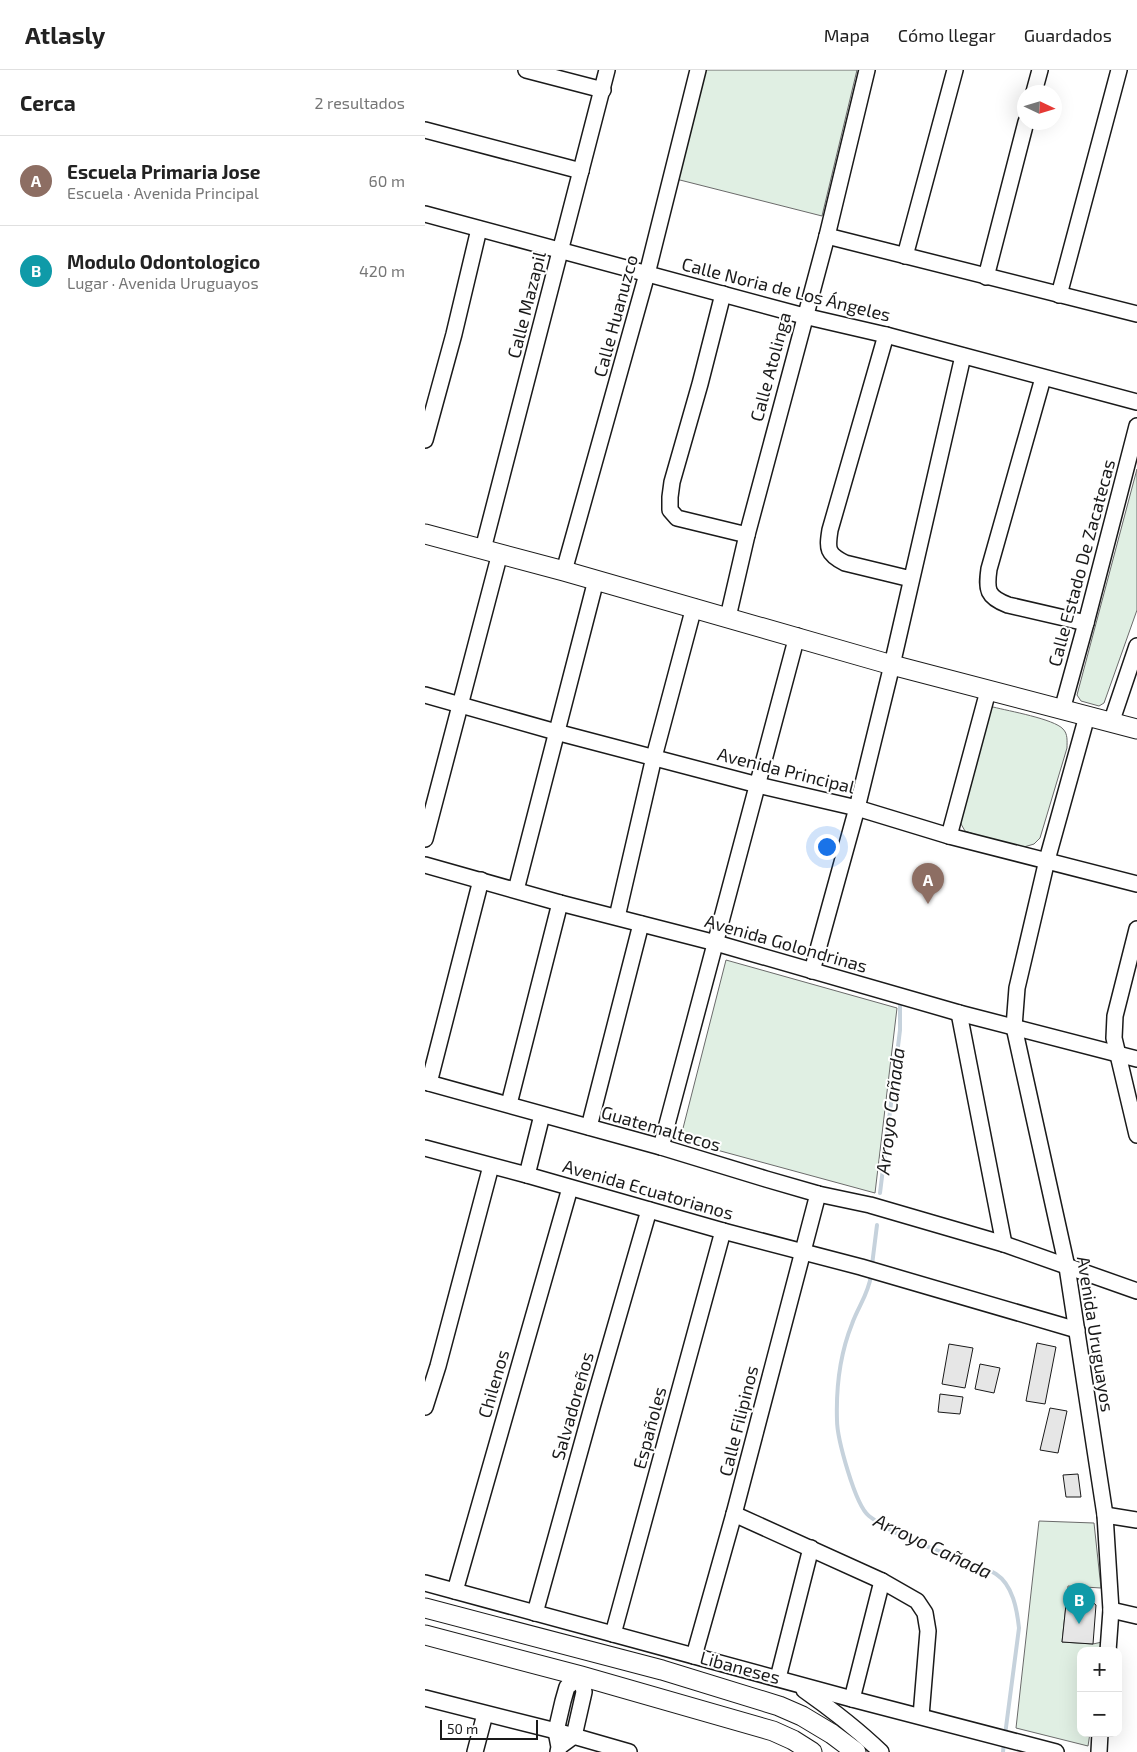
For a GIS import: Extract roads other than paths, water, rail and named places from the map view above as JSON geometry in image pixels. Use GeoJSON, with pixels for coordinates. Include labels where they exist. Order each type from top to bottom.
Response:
{"type":"FeatureCollection","features":[{"type":"Feature","properties":{"kind":"main road"},"geometry":{"type":"LineString","coordinates":[[425,534],[728,616],[892,665],[1137,729]]}},
{"type":"Feature","properties":{"kind":"main road","name":"Libaneses"},"geometry":{"type":"LineString","coordinates":[[425,1608],[662,1670],[779,1706],[802,1716],[832,1734],[856,1752]]}},
{"type":"Feature","properties":{"kind":"main road"},"geometry":{"type":"LineString","coordinates":[[522,1634],[529,1650],[535,1654],[579,1665],[581,1676]]}},
{"type":"Feature","properties":{"kind":"main road"},"geometry":{"type":"LineString","coordinates":[[425,1635],[581,1676],[773,1731],[793,1740],[812,1752]]}},
{"type":"Feature","properties":{"kind":"main road"},"geometry":{"type":"LineString","coordinates":[[581,1676],[588,1670],[593,1669],[642,1682],[656,1678],[662,1670]]}},
{"type":"Feature","properties":{"kind":"street"},"geometry":{"type":"LineString","coordinates":[[526,70],[603,90]]}},
{"type":"Feature","properties":{"kind":"street","name":"Calle Mazapil"},"geometry":{"type":"LineString","coordinates":[[425,839],[459,705],[491,551],[560,251],[607,70]]}},
{"type":"Feature","properties":{"kind":"street","name":"Calle Huanuzco"},"geometry":{"type":"LineString","coordinates":[[564,571],[647,274],[698,70]]}},
{"type":"Feature","properties":{"kind":"street","name":"Calle Atolinga"},"geometry":{"type":"LineString","coordinates":[[728,616],[804,316],[827,236],[867,70]]}},
{"type":"Feature","properties":{"kind":"street"},"geometry":{"type":"LineString","coordinates":[[905,256],[955,70]]}},
{"type":"Feature","properties":{"kind":"street"},"geometry":{"type":"LineString","coordinates":[[1036,85],[1040,70]]}},
{"type":"Feature","properties":{"kind":"street"},"geometry":{"type":"LineString","coordinates":[[1059,295],[1119,70]]}},
{"type":"Feature","properties":{"kind":"street"},"geometry":{"type":"LineString","coordinates":[[425,130],[581,171]]}},
{"type":"Feature","properties":{"kind":"street"},"geometry":{"type":"LineString","coordinates":[[987,276],[1024,130]]}},
{"type":"Feature","properties":{"kind":"street","name":"Calle Noria de Los Ángeles"},"geometry":{"type":"LineString","coordinates":[[425,214],[804,316],[886,335],[1137,402]]}},
{"type":"Feature","properties":{"kind":"street"},"geometry":{"type":"LineString","coordinates":[[425,440],[479,229]]}},
{"type":"Feature","properties":{"kind":"street"},"geometry":{"type":"LineString","coordinates":[[827,236],[1137,314]]}},
{"type":"Feature","properties":{"kind":"street"},"geometry":{"type":"LineString","coordinates":[[723,294],[701,384],[672,482],[670,510],[677,518],[687,522],[747,535]]}},
{"type":"Feature","properties":{"kind":"street"},"geometry":{"type":"LineString","coordinates":[[886,335],[830,530],[828,543],[829,552],[845,562],[911,579]]}},
{"type":"Feature","properties":{"kind":"street"},"geometry":{"type":"LineString","coordinates":[[812,972],[857,808],[963,356]]}},
{"type":"Feature","properties":{"kind":"street"},"geometry":{"type":"LineString","coordinates":[[1043,378],[989,569],[987,583],[989,593],[997,601],[1086,623]]}},
{"type":"Feature","properties":{"kind":"street","name":"Calle Estado De Zacatecas"},"geometry":{"type":"LineString","coordinates":[[1062,710],[1137,426]]}},
{"type":"Feature","properties":{"kind":"street"},"geometry":{"type":"LineString","coordinates":[[517,890],[596,580]]}},
{"type":"Feature","properties":{"kind":"street"},"geometry":{"type":"LineString","coordinates":[[617,917],[637,839],[654,757],[694,607]]}},
{"type":"Feature","properties":{"kind":"street"},"geometry":{"type":"LineString","coordinates":[[661,1147],[797,636]]}},
{"type":"Feature","properties":{"kind":"street"},"geometry":{"type":"LineString","coordinates":[[1111,723],[1137,646]]}},
{"type":"Feature","properties":{"kind":"street"},"geometry":{"type":"LineString","coordinates":[[949,836],[988,691]]}},
{"type":"Feature","properties":{"kind":"street","name":"Avenida Principal"},"geometry":{"type":"LineString","coordinates":[[425,695],[556,732],[758,785],[857,808],[949,836],[1137,884]]}},
{"type":"Feature","properties":{"kind":"street","name":"Avenida Uruguayos"},"geometry":{"type":"LineString","coordinates":[[1087,716],[1047,860],[1017,988],[1014,1027],[1067,1267],[1077,1330],[1105,1515],[1111,1610],[1108,1647]]}},
{"type":"Feature","properties":{"kind":"street","name":"Avenida Golondrinas"},"geometry":{"type":"LineString","coordinates":[[425,865],[1137,1059]]}},
{"type":"Feature","properties":{"kind":"street"},"geometry":{"type":"LineString","coordinates":[[427,1083],[481,880]]}},
{"type":"Feature","properties":{"kind":"street"},"geometry":{"type":"LineString","coordinates":[[509,1104],[560,903]]}},
{"type":"Feature","properties":{"kind":"street"},"geometry":{"type":"LineString","coordinates":[[589,1127],[641,924]]}},
{"type":"Feature","properties":{"kind":"street"},"geometry":{"type":"LineString","coordinates":[[1137,929],[1115,1016],[1114,1038],[1137,1135]]}},
{"type":"Feature","properties":{"kind":"street"},"geometry":{"type":"LineString","coordinates":[[959,1012],[1004,1244]]}},
{"type":"Feature","properties":{"kind":"street","name":"Guatemaltecos"},"geometry":{"type":"LineString","coordinates":[[427,1083],[661,1147],[818,1194],[886,1210],[1004,1244],[1137,1291]]}},
{"type":"Feature","properties":{"kind":"street"},"geometry":{"type":"LineString","coordinates":[[527,1175],[542,1115]]}},
{"type":"Feature","properties":{"kind":"street","name":"Avenida Ecuatorianos"},"geometry":{"type":"LineString","coordinates":[[425,1148],[527,1175],[723,1232],[880,1272],[1077,1330]]}},
{"type":"Feature","properties":{"kind":"street"},"geometry":{"type":"LineString","coordinates":[[425,1407],[438,1366],[491,1166]]}},
{"type":"Feature","properties":{"kind":"street","name":"Chilenos"},"geometry":{"type":"LineString","coordinates":[[455,1591],[570,1188]]}},
{"type":"Feature","properties":{"kind":"street","name":"Calle Filipinos"},"geometry":{"type":"LineString","coordinates":[[695,1656],[735,1514],[818,1194]]}},
{"type":"Feature","properties":{"kind":"street","name":"Salvadoreños"},"geometry":{"type":"LineString","coordinates":[[535,1614],[649,1210]]}},
{"type":"Feature","properties":{"kind":"street","name":"Españoles"},"geometry":{"type":"LineString","coordinates":[[613,1634],[723,1232]]}},
{"type":"Feature","properties":{"kind":"street"},"geometry":{"type":"LineString","coordinates":[[735,1514],[882,1581],[917,1601],[925,1613],[928,1631],[921,1716]]}},
{"type":"Feature","properties":{"kind":"street"},"geometry":{"type":"LineString","coordinates":[[1105,1515],[1137,1520]]}},
{"type":"Feature","properties":{"kind":"street"},"geometry":{"type":"LineString","coordinates":[[811,1548],[785,1680],[837,1714],[863,1734],[881,1752]]}},
{"type":"Feature","properties":{"kind":"street"},"geometry":{"type":"LineString","coordinates":[[852,1699],[882,1581]]}},
{"type":"Feature","properties":{"kind":"street","name":"Libaneses"},"geometry":{"type":"LineString","coordinates":[[425,1583],[852,1699],[1056,1752]]}},
{"type":"Feature","properties":{"kind":"street"},"geometry":{"type":"LineString","coordinates":[[1111,1610],[1137,1616]]}},
{"type":"Feature","properties":{"kind":"street"},"geometry":{"type":"LineString","coordinates":[[581,1676],[584,1692],[574,1736],[559,1749],[556,1731],[567,1687],[581,1676]]}},
{"type":"Feature","properties":{"kind":"street"},"geometry":{"type":"LineString","coordinates":[[425,1698],[556,1731],[629,1752]]}},
{"type":"Feature","properties":{"kind":"street"},"geometry":{"type":"LineString","coordinates":[[475,1752],[485,1714]]}},
{"type":"Feature","properties":{"kind":"street"},"geometry":{"type":"LineString","coordinates":[[1099,1752],[1101,1737]]}},
{"type":"Feature","properties":{"kind":"waterway","name":"Arroyo Cañada"},"geometry":{"type":"LineString","coordinates":[[880,1193],[900,1030],[900,1004]]}},
{"type":"Feature","properties":{"kind":"waterway","name":"Arroyo Cañada"},"geometry":{"type":"LineString","coordinates":[[872,1265],[877,1225]]}},
{"type":"Feature","properties":{"kind":"waterway","name":"Arroyo Cañada"},"geometry":{"type":"LineString","coordinates":[[871,1275],[868,1288],[848,1335],[838,1383],[837,1420],[843,1455],[858,1499],[869,1516],[904,1537],[993,1572],[1002,1579],[1010,1591],[1019,1628],[1005,1735]]}},
{"type":"Feature","properties":{"kind":"waterway","name":"Arroyo Cañada"},"geometry":{"type":"LineString","coordinates":[[1003,1752],[1004,1742]]}},
{"type":"Feature","properties":{"kind":"place","name":"Escuela Primaria Jose"},"geometry":{"type":"Point","coordinates":[928,904]}},
{"type":"Feature","properties":{"kind":"place","name":"Modulo Odontologico"},"geometry":{"type":"Point","coordinates":[1079,1624]}}]}
